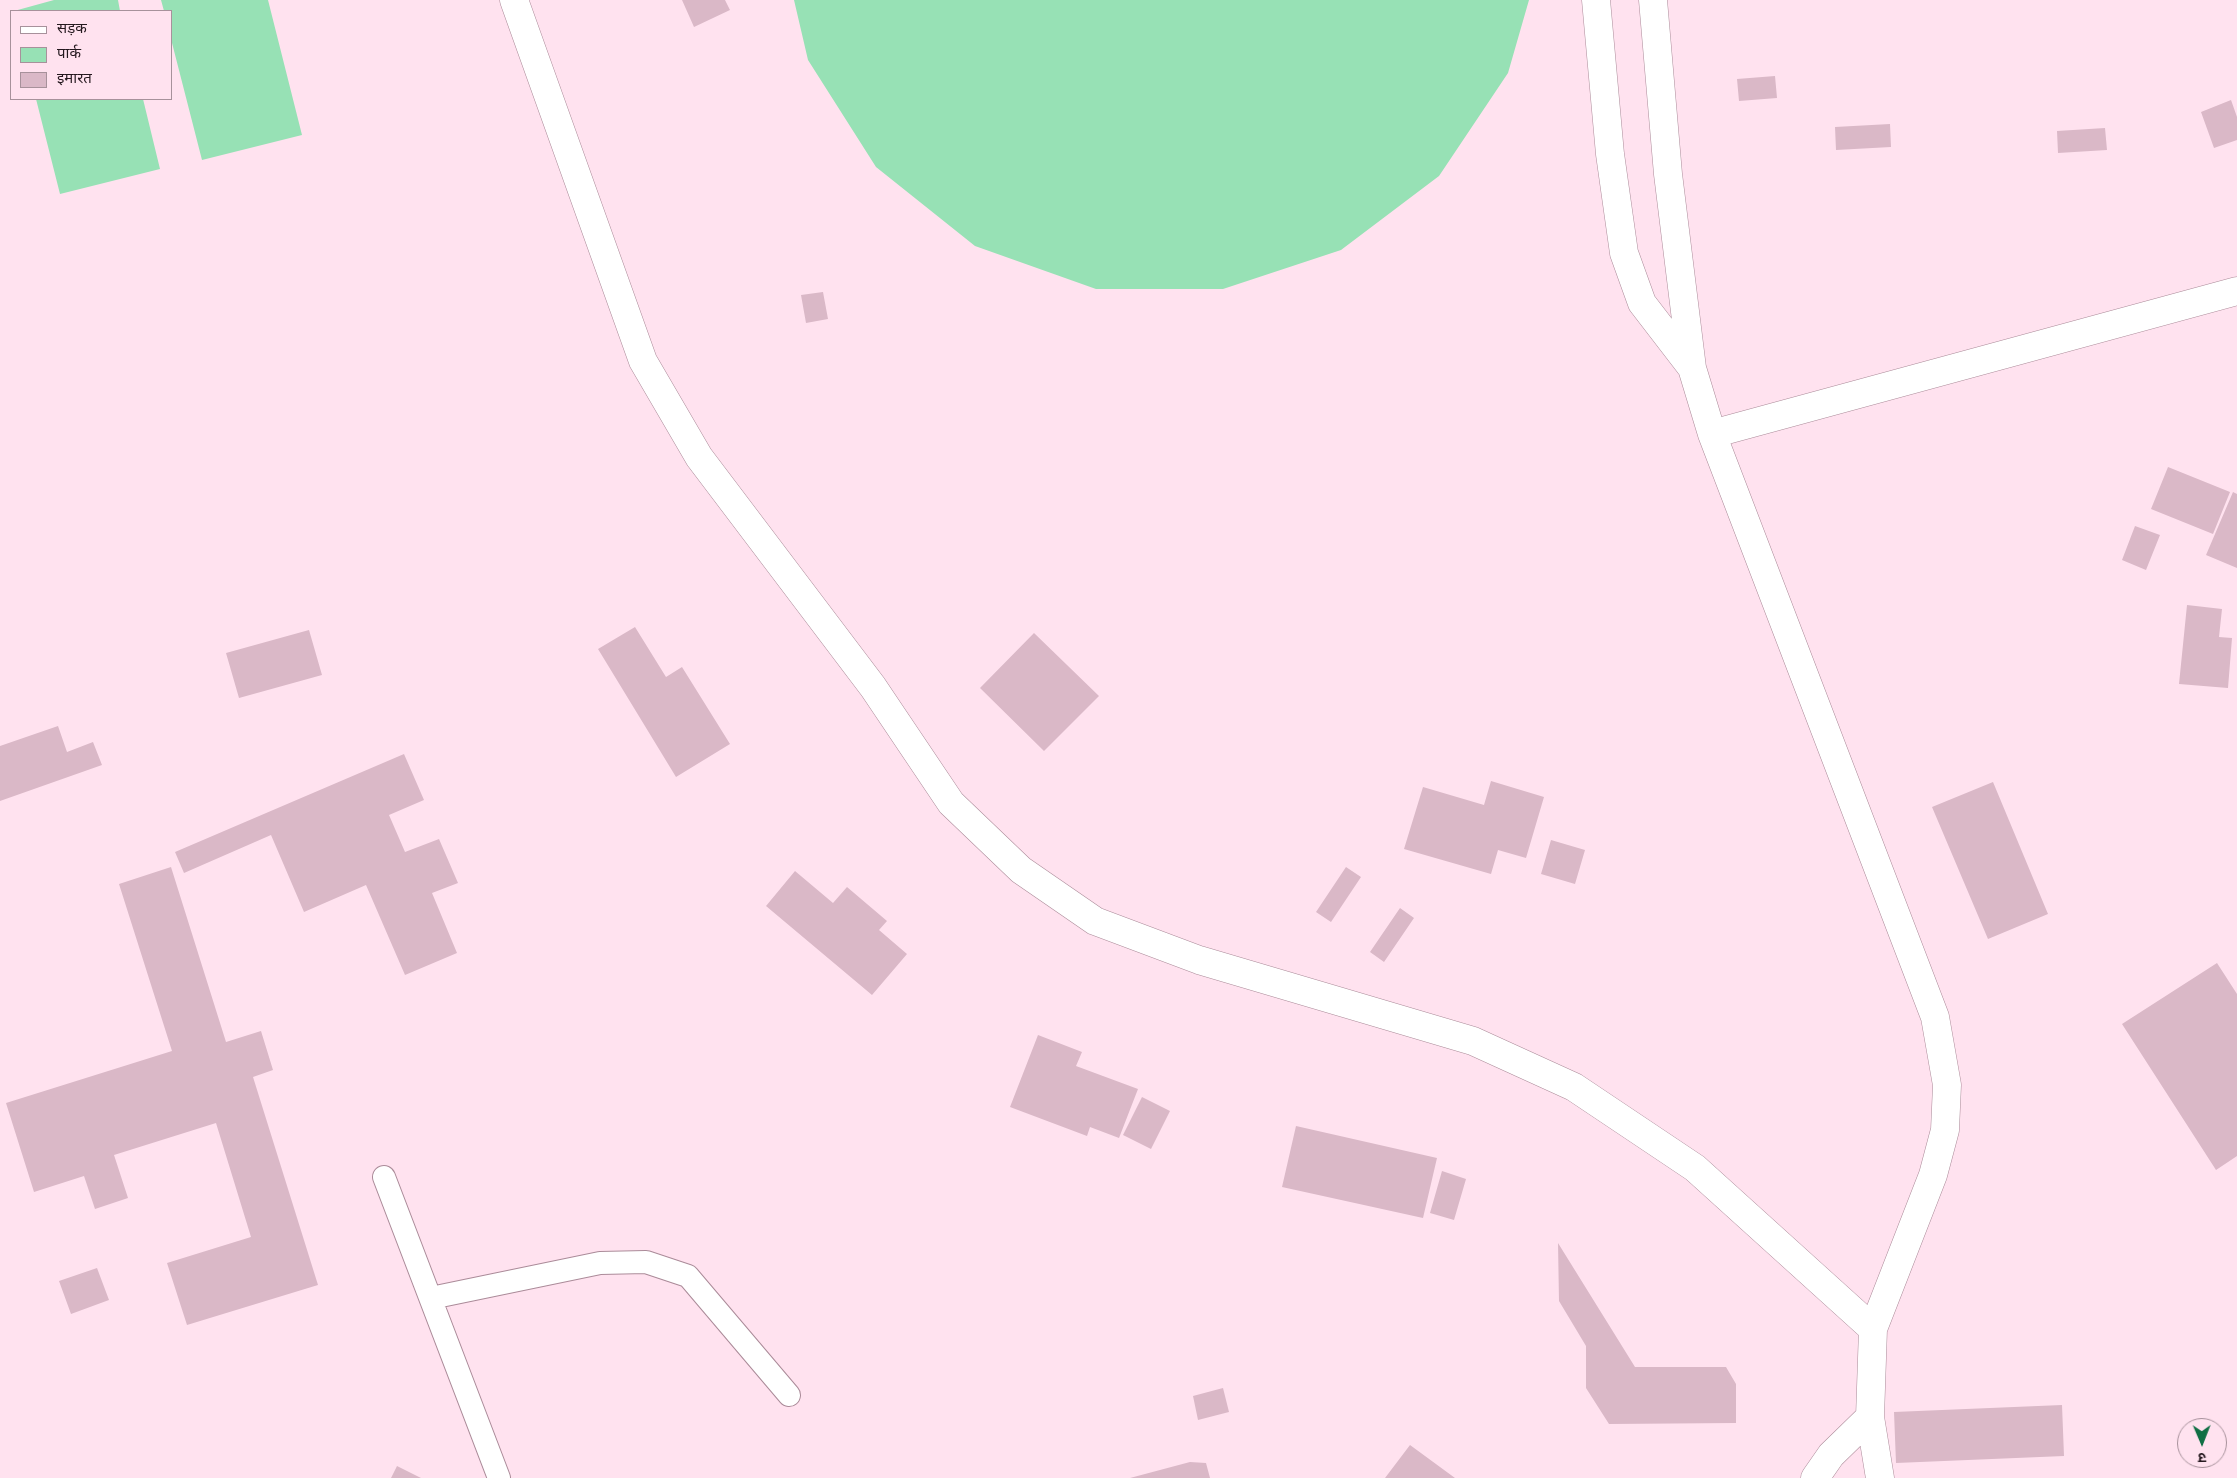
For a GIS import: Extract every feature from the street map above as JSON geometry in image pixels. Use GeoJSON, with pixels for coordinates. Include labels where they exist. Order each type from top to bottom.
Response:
{"type":"FeatureCollection","features":[{"type":"Feature","properties":{"kind":"street"},"geometry":{"type":"LineString","coordinates":[[514,0],[643,362],[699,457],[873,688],[951,803],[1022,870],[1095,921],[1199,960],[1473,1041],[1574,1088],[1695,1168],[1873,1329]]}},
{"type":"Feature","properties":{"kind":"street"},"geometry":{"type":"LineString","coordinates":[[1596,0],[1610,154],[1624,253],[1642,303],[1692,368]]}},
{"type":"Feature","properties":{"kind":"street"},"geometry":{"type":"LineString","coordinates":[[1653,0],[1668,174],[1692,368],[1712,434],[1935,1017],[1947,1085],[1945,1130],[1933,1175],[1873,1329],[1870,1417],[1880,1478]]}},
{"type":"Feature","properties":{"kind":"street"},"geometry":{"type":"LineString","coordinates":[[1712,434],[2237,291]]}},
{"type":"Feature","properties":{"kind":"street"},"geometry":{"type":"LineString","coordinates":[[1815,1478],[1831,1455],[1870,1417]]}},
{"type":"Feature","properties":{"kind":"lane"},"geometry":{"type":"LineString","coordinates":[[384,1176],[499,1478]]}},
{"type":"Feature","properties":{"kind":"lane"},"geometry":{"type":"LineString","coordinates":[[431,1298],[600,1262],[646,1262],[688,1276],[789,1394]]}},
{"type":"Feature","properties":{"kind":"green space"},"geometry":{"type":"Polygon","coordinates":[[[54,0],[118,0],[120,10],[18,10],[54,0]]]}},
{"type":"Feature","properties":{"kind":"green space"},"geometry":{"type":"Polygon","coordinates":[[[161,0],[268,0],[302,135],[202,160],[172,43],[172,10],[164,10],[161,0]]]}},
{"type":"Feature","properties":{"kind":"green space"},"geometry":{"type":"Polygon","coordinates":[[[794,0],[1529,0],[1508,73],[1439,176],[1341,250],[1223,289],[1096,289],[975,246],[876,167],[808,60],[794,0]]]}},
{"type":"Feature","properties":{"kind":"green space"},"geometry":{"type":"Polygon","coordinates":[[[36,100],[143,100],[160,169],[60,194],[36,100]]]}},
{"type":"Feature","properties":{"kind":"building"},"geometry":{"type":"Polygon","coordinates":[[[682,0],[725,0],[730,10],[694,27],[682,0]]]}},
{"type":"Feature","properties":{"kind":"building"},"geometry":{"type":"Polygon","coordinates":[[[1775,76],[1777,98],[1739,101],[1737,79],[1775,76]]]}},
{"type":"Feature","properties":{"kind":"building"},"geometry":{"type":"Polygon","coordinates":[[[2231,100],[2237,117],[2237,140],[2214,148],[2201,112],[2231,100]]]}},
{"type":"Feature","properties":{"kind":"building"},"geometry":{"type":"Polygon","coordinates":[[[1890,124],[1891,147],[1836,150],[1835,127],[1890,124]]]}},
{"type":"Feature","properties":{"kind":"building"},"geometry":{"type":"Polygon","coordinates":[[[2105,128],[2107,150],[2058,153],[2057,131],[2105,128]]]}},
{"type":"Feature","properties":{"kind":"building"},"geometry":{"type":"Polygon","coordinates":[[[823,292],[828,319],[806,323],[801,295],[823,292]]]}},
{"type":"Feature","properties":{"kind":"building"},"geometry":{"type":"Polygon","coordinates":[[[2168,467],[2230,492],[2213,534],[2151,509],[2168,467]]]}},
{"type":"Feature","properties":{"kind":"building"},"geometry":{"type":"Polygon","coordinates":[[[2233,492],[2237,494],[2237,568],[2206,555],[2233,492]]]}},
{"type":"Feature","properties":{"kind":"building"},"geometry":{"type":"Polygon","coordinates":[[[2135,526],[2160,535],[2146,570],[2122,560],[2135,526]]]}},
{"type":"Feature","properties":{"kind":"building"},"geometry":{"type":"Polygon","coordinates":[[[2187,605],[2222,609],[2219,637],[2232,638],[2228,688],[2179,684],[2187,605]]]}},
{"type":"Feature","properties":{"kind":"building"},"geometry":{"type":"Polygon","coordinates":[[[635,627],[666,677],[682,667],[730,744],[676,777],[598,649],[635,627]]]}},
{"type":"Feature","properties":{"kind":"building"},"geometry":{"type":"Polygon","coordinates":[[[309,630],[322,675],[239,698],[226,653],[309,630]]]}},
{"type":"Feature","properties":{"kind":"building"},"geometry":{"type":"Polygon","coordinates":[[[1034,633],[1099,696],[1044,751],[980,688],[1034,633]]]}},
{"type":"Feature","properties":{"kind":"building"},"geometry":{"type":"Polygon","coordinates":[[[58,726],[67,752],[93,742],[102,765],[0,801],[0,746],[58,726]]]}},
{"type":"Feature","properties":{"kind":"building"},"geometry":{"type":"Polygon","coordinates":[[[404,754],[424,800],[389,815],[405,852],[439,839],[458,883],[432,893],[457,953],[405,975],[366,885],[304,912],[271,835],[184,873],[175,852],[404,754]]]}},
{"type":"Feature","properties":{"kind":"building"},"geometry":{"type":"Polygon","coordinates":[[[1491,781],[1544,797],[1526,858],[1498,850],[1491,874],[1404,849],[1423,787],[1484,805],[1491,781]]]}},
{"type":"Feature","properties":{"kind":"building"},"geometry":{"type":"Polygon","coordinates":[[[1993,782],[2048,914],[1988,939],[1932,807],[1993,782]]]}},
{"type":"Feature","properties":{"kind":"building"},"geometry":{"type":"Polygon","coordinates":[[[1551,840],[1585,850],[1575,884],[1541,874],[1551,840]]]}},
{"type":"Feature","properties":{"kind":"building"},"geometry":{"type":"Polygon","coordinates":[[[171,867],[226,1042],[261,1031],[273,1070],[253,1077],[318,1285],[187,1325],[167,1263],[251,1237],[216,1123],[114,1155],[128,1198],[95,1209],[84,1176],[34,1192],[6,1103],[172,1051],[119,884],[171,867]]]}},
{"type":"Feature","properties":{"kind":"building"},"geometry":{"type":"Polygon","coordinates":[[[1346,867],[1361,877],[1331,922],[1316,912],[1346,867]]]}},
{"type":"Feature","properties":{"kind":"building"},"geometry":{"type":"Polygon","coordinates":[[[795,871],[833,903],[847,887],[887,921],[879,930],[907,954],[872,995],[766,906],[795,871]]]}},
{"type":"Feature","properties":{"kind":"building"},"geometry":{"type":"Polygon","coordinates":[[[1400,908],[1414,918],[1384,962],[1370,952],[1400,908]]]}},
{"type":"Feature","properties":{"kind":"building"},"geometry":{"type":"Polygon","coordinates":[[[2217,963],[2237,994],[2237,1156],[2216,1170],[2122,1024],[2217,963]]]}},
{"type":"Feature","properties":{"kind":"building"},"geometry":{"type":"Polygon","coordinates":[[[1038,1035],[1082,1052],[1076,1066],[1138,1089],[1119,1138],[1090,1127],[1087,1136],[1010,1107],[1038,1035]]]}},
{"type":"Feature","properties":{"kind":"building"},"geometry":{"type":"Polygon","coordinates":[[[1142,1097],[1170,1111],[1151,1149],[1123,1135],[1142,1097]]]}},
{"type":"Feature","properties":{"kind":"building"},"geometry":{"type":"Polygon","coordinates":[[[1296,1126],[1437,1158],[1423,1218],[1282,1187],[1296,1126]]]}},
{"type":"Feature","properties":{"kind":"building"},"geometry":{"type":"Polygon","coordinates":[[[1442,1171],[1466,1179],[1454,1220],[1430,1213],[1442,1171]]]}},
{"type":"Feature","properties":{"kind":"building"},"geometry":{"type":"Polygon","coordinates":[[[1558,1243],[1635,1367],[1726,1367],[1736,1384],[1736,1423],[1609,1424],[1586,1388],[1586,1346],[1559,1301],[1558,1243]]]}},
{"type":"Feature","properties":{"kind":"building"},"geometry":{"type":"Polygon","coordinates":[[[97,1268],[109,1300],[71,1314],[59,1281],[97,1268]]]}},
{"type":"Feature","properties":{"kind":"building"},"geometry":{"type":"Polygon","coordinates":[[[1223,1388],[1229,1412],[1198,1420],[1193,1396],[1223,1388]]]}},
{"type":"Feature","properties":{"kind":"building"},"geometry":{"type":"Polygon","coordinates":[[[2062,1405],[2064,1456],[1896,1463],[1894,1412],[2062,1405]]]}},
{"type":"Feature","properties":{"kind":"building"},"geometry":{"type":"Polygon","coordinates":[[[1410,1445],[1455,1478],[1385,1478],[1410,1445]]]}},
{"type":"Feature","properties":{"kind":"building"},"geometry":{"type":"Polygon","coordinates":[[[1190,1462],[1206,1463],[1210,1478],[1130,1478],[1190,1462]]]}},
{"type":"Feature","properties":{"kind":"building"},"geometry":{"type":"Polygon","coordinates":[[[397,1466],[421,1478],[391,1478],[397,1466]]]}}]}
